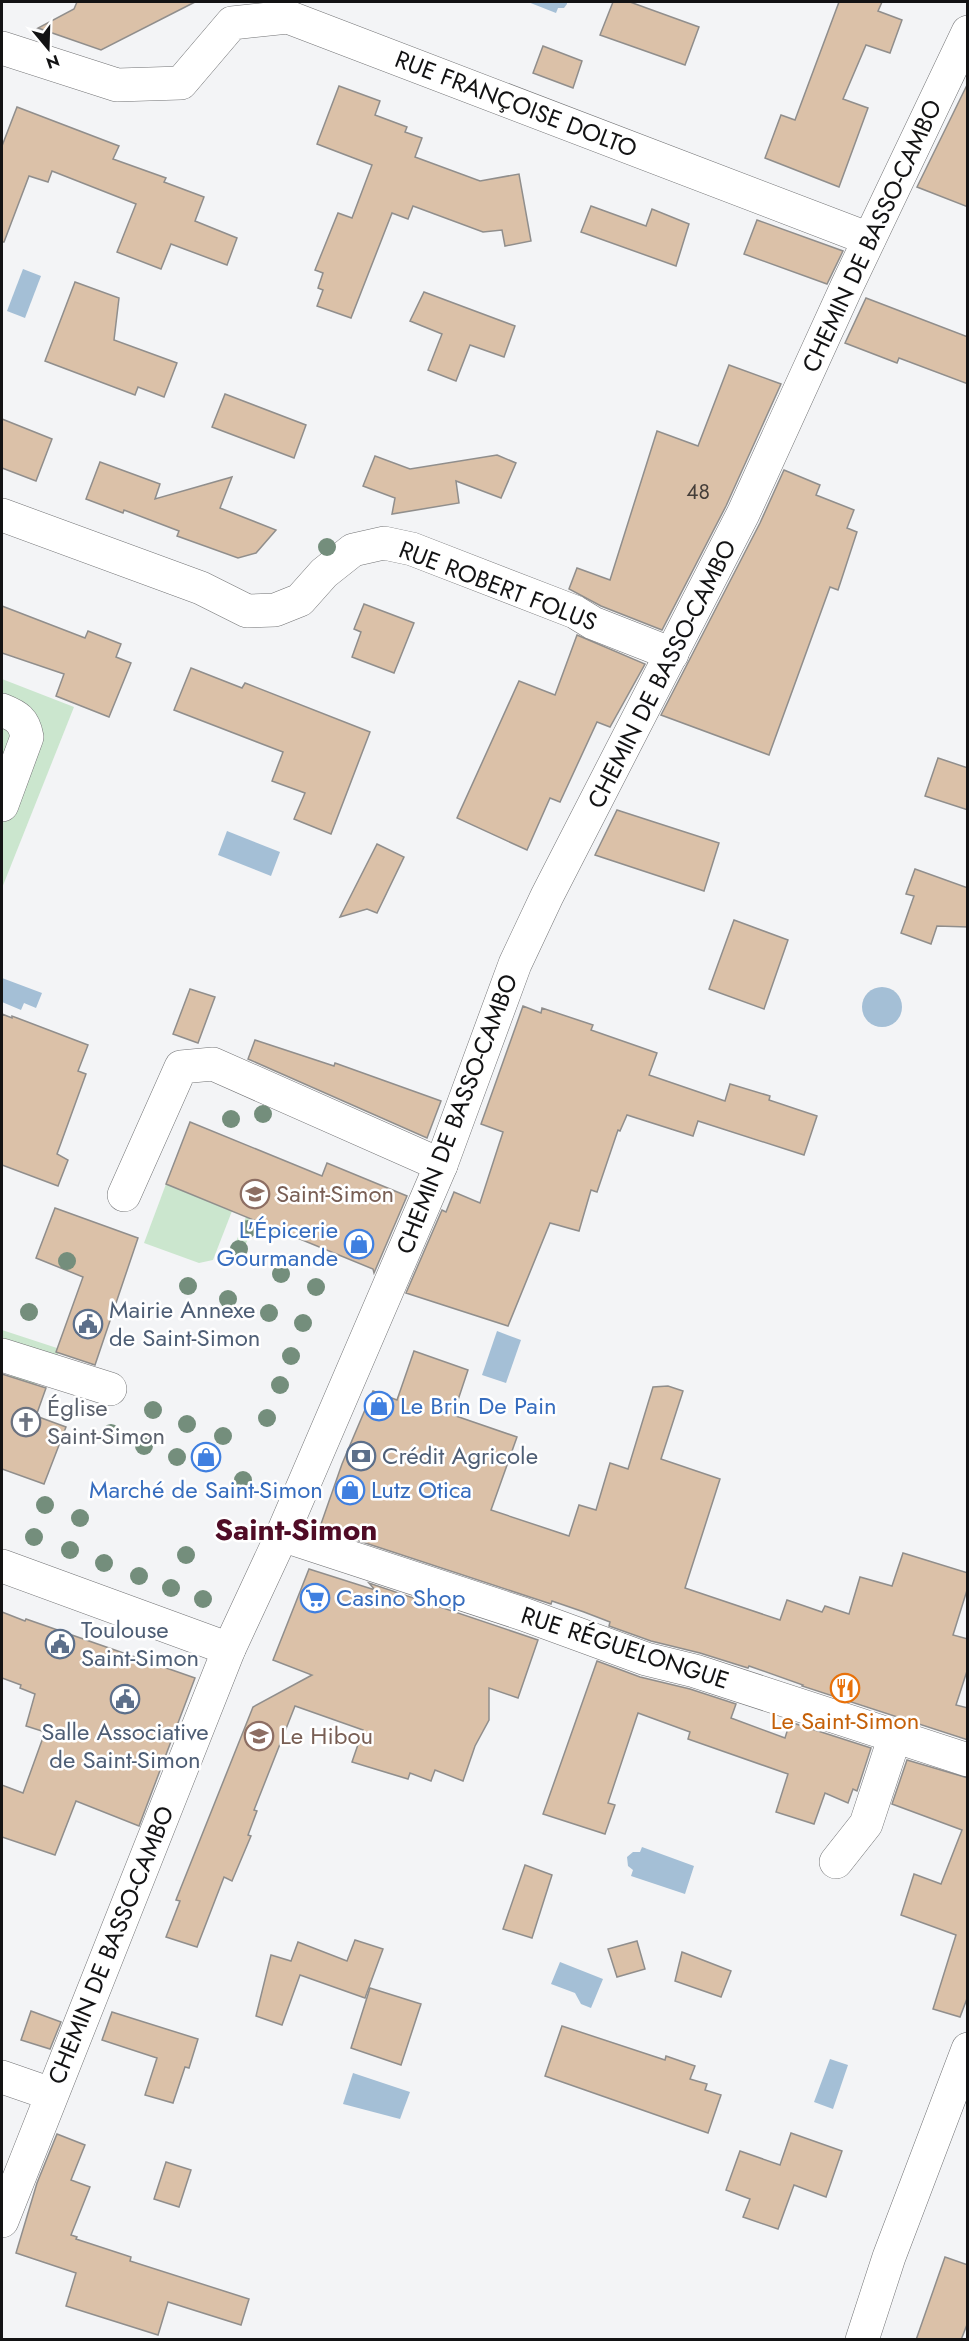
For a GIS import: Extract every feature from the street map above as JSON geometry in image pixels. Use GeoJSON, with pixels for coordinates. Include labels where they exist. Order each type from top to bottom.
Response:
{"type":"FeatureCollection","features":[{"type":"Feature","properties":{"kind":"street","name":"RUE FRANÇOISE DOLTO"},"geometry":{"type":"LineString","coordinates":[[2,48],[117,85],[181,83],[232,23],[288,17],[869,239]]}},
{"type":"Feature","properties":{"kind":"street","name":"CHEMIN DE BASSO-CAMBO"},"geometry":{"type":"LineString","coordinates":[[2,2221],[229,1649],[282,1535],[441,1165],[515,964],[547,896],[743,514],[869,239],[968,32]]}},
{"type":"Feature","properties":{"kind":"street","name":"RUE ROBERT FOLUS"},"geometry":{"type":"LineString","coordinates":[[2,515],[201,588],[247,611],[275,610],[300,600],[324,573],[352,550],[384,543],[412,549],[521,591],[575,612],[593,623],[672,654]]}},
{"type":"Feature","properties":{"kind":"street"},"geometry":{"type":"LineString","coordinates":[[2,710],[18,716],[25,726],[27,737],[2,805]]}},
{"type":"Feature","properties":{"kind":"street"},"geometry":{"type":"LineString","coordinates":[[124,1195],[181,1067],[213,1064],[441,1165]]}},
{"type":"Feature","properties":{"kind":"street"},"geometry":{"type":"LineString","coordinates":[[2,1355],[110,1389]]}},
{"type":"Feature","properties":{"kind":"street","name":"RUE RÉGUELONGUE"},"geometry":{"type":"LineString","coordinates":[[282,1535],[523,1614],[646,1659],[695,1671],[968,1760]]}},
{"type":"Feature","properties":{"kind":"street"},"geometry":{"type":"LineString","coordinates":[[2,1566],[229,1649]]}},
{"type":"Feature","properties":{"kind":"street"},"geometry":{"type":"LineString","coordinates":[[836,1862],[866,1824],[895,1736]]}},
{"type":"Feature","properties":{"kind":"street"},"geometry":{"type":"LineString","coordinates":[[862,2340],[889,2257],[968,2049]]}},
{"type":"Feature","properties":{"kind":"street"},"geometry":{"type":"LineString","coordinates":[[2,2077],[51,2094]]}},
{"type":"Feature","properties":{"kind":"green space"},"geometry":{"type":"Polygon","coordinates":[[[2,679],[74,707],[2,888],[2,679]]]}},
{"type":"Feature","properties":{"kind":"green space"},"geometry":{"type":"Polygon","coordinates":[[[166,1184],[232,1211],[213,1260],[199,1263],[144,1243],[166,1184]]]}},
{"type":"Feature","properties":{"kind":"green space"},"geometry":{"type":"Polygon","coordinates":[[[246,1217],[286,1233],[284,1239],[253,1226],[238,1264],[229,1259],[246,1217]]]}},
{"type":"Feature","properties":{"kind":"green space"},"geometry":{"type":"Polygon","coordinates":[[[2,1330],[60,1349],[48,1382],[37,1379],[35,1386],[11,1377],[12,1373],[2,1370],[2,1330]]]}},
{"type":"Feature","properties":{"kind":"water"},"geometry":{"type":"Polygon","coordinates":[[[528,2],[567,2],[567,4],[564,8],[558,8],[556,13],[528,2]]]}},
{"type":"Feature","properties":{"kind":"water"},"geometry":{"type":"Polygon","coordinates":[[[23,269],[41,276],[25,318],[7,311],[23,269]]]}},
{"type":"Feature","properties":{"kind":"water"},"geometry":{"type":"Polygon","coordinates":[[[227,831],[280,852],[271,876],[218,855],[227,831]]]}},
{"type":"Feature","properties":{"kind":"water"},"geometry":{"type":"Polygon","coordinates":[[[2,978],[42,993],[36,1008],[24,1003],[21,1010],[2,1002],[2,978]]]}},
{"type":"Feature","properties":{"kind":"water"},"geometry":{"type":"Polygon","coordinates":[[[882,987],[896,993],[902,1007],[896,1021],[882,1027],[868,1021],[862,1007],[868,993],[882,987]]]}},
{"type":"Feature","properties":{"kind":"water"},"geometry":{"type":"Polygon","coordinates":[[[497,1331],[521,1340],[506,1383],[482,1375],[497,1331]]]}},
{"type":"Feature","properties":{"kind":"water"},"geometry":{"type":"Polygon","coordinates":[[[642,1847],[694,1866],[685,1894],[631,1876],[633,1870],[628,1866],[627,1857],[633,1852],[640,1852],[642,1847]]]}},
{"type":"Feature","properties":{"kind":"water"},"geometry":{"type":"Polygon","coordinates":[[[560,1962],[603,1979],[591,2008],[581,2004],[575,1993],[551,1984],[560,1962]]]}},
{"type":"Feature","properties":{"kind":"water"},"geometry":{"type":"Polygon","coordinates":[[[830,2059],[848,2065],[833,2109],[814,2102],[830,2059]]]}},
{"type":"Feature","properties":{"kind":"water"},"geometry":{"type":"Polygon","coordinates":[[[353,2073],[410,2092],[400,2119],[343,2104],[353,2073]]]}},
{"type":"Feature","properties":{"kind":"building"},"geometry":{"type":"Polygon","coordinates":[[[77,2],[195,2],[101,50],[38,28],[74,9],[77,2]]]}},
{"type":"Feature","properties":{"kind":"building"},"geometry":{"type":"Polygon","coordinates":[[[613,2],[630,2],[699,27],[685,65],[600,35],[613,2]]]}},
{"type":"Feature","properties":{"kind":"building"},"geometry":{"type":"Polygon","coordinates":[[[839,2],[882,2],[878,11],[902,20],[890,53],[866,45],[843,99],[868,108],[839,187],[765,158],[781,115],[795,120],[839,2]]]}},
{"type":"Feature","properties":{"kind":"building"},"geometry":{"type":"Polygon","coordinates":[[[543,46],[582,61],[573,88],[533,73],[543,46]]]}},
{"type":"Feature","properties":{"kind":"building"},"geometry":{"type":"Polygon","coordinates":[[[968,83],[968,207],[917,187],[968,83]]]}},
{"type":"Feature","properties":{"kind":"building"},"geometry":{"type":"Polygon","coordinates":[[[339,86],[380,101],[375,115],[407,127],[405,132],[422,138],[415,157],[480,181],[519,174],[531,241],[505,246],[502,230],[483,232],[413,206],[408,219],[392,213],[351,318],[317,306],[323,290],[318,288],[323,273],[315,270],[338,213],[352,218],[372,165],[317,144],[339,86]]]}},
{"type":"Feature","properties":{"kind":"building"},"geometry":{"type":"Polygon","coordinates":[[[17,107],[119,146],[113,159],[166,178],[164,182],[204,197],[195,221],[237,238],[227,265],[171,244],[161,269],[117,252],[136,204],[52,171],[48,182],[29,176],[4,242],[2,242],[2,146],[17,107]]]}},
{"type":"Feature","properties":{"kind":"building"},"geometry":{"type":"Polygon","coordinates":[[[591,206],[646,226],[652,209],[689,224],[676,266],[581,232],[591,206]]]}},
{"type":"Feature","properties":{"kind":"building"},"geometry":{"type":"Polygon","coordinates":[[[757,220],[843,251],[827,284],[744,254],[757,220]]]}},
{"type":"Feature","properties":{"kind":"building"},"geometry":{"type":"Polygon","coordinates":[[[75,282],[119,298],[114,340],[177,363],[164,397],[138,387],[135,395],[45,361],[75,282]]]}},
{"type":"Feature","properties":{"kind":"building"},"geometry":{"type":"Polygon","coordinates":[[[424,292],[515,326],[504,357],[470,345],[456,381],[428,370],[442,334],[410,321],[424,292]]]}},
{"type":"Feature","properties":{"kind":"building"},"geometry":{"type":"Polygon","coordinates":[[[866,298],[968,337],[968,384],[899,358],[897,363],[845,343],[866,298]]]}},
{"type":"Feature","properties":{"kind":"building"},"geometry":{"type":"Polygon","coordinates":[[[729,365],[781,384],[726,506],[662,630],[601,606],[569,589],[577,568],[610,580],[657,431],[698,446],[729,365]]]}},
{"type":"Feature","properties":{"kind":"building"},"geometry":{"type":"Polygon","coordinates":[[[225,394],[306,425],[294,458],[212,427],[225,394]]]}},
{"type":"Feature","properties":{"kind":"building"},"geometry":{"type":"Polygon","coordinates":[[[2,419],[52,439],[36,481],[2,468],[2,419]]]}},
{"type":"Feature","properties":{"kind":"building"},"geometry":{"type":"Polygon","coordinates":[[[497,455],[516,463],[501,498],[456,481],[459,503],[392,514],[395,498],[363,486],[375,456],[410,469],[497,455]]]}},
{"type":"Feature","properties":{"kind":"building"},"geometry":{"type":"Polygon","coordinates":[[[100,462],[160,484],[155,499],[232,477],[220,508],[276,530],[256,553],[238,558],[177,536],[179,531],[124,510],[123,513],[86,499],[100,462]]]}},
{"type":"Feature","properties":{"kind":"building"},"geometry":{"type":"Polygon","coordinates":[[[784,470],[820,485],[816,495],[854,510],[847,528],[857,532],[838,590],[830,587],[769,755],[661,715],[760,523],[784,470]]]}},
{"type":"Feature","properties":{"kind":"building"},"geometry":{"type":"Polygon","coordinates":[[[364,604],[414,623],[394,673],[352,657],[361,632],[354,629],[364,604]]]}},
{"type":"Feature","properties":{"kind":"building"},"geometry":{"type":"Polygon","coordinates":[[[2,606],[85,638],[88,631],[121,644],[116,657],[131,663],[109,717],[56,696],[64,674],[2,653],[2,606]]]}},
{"type":"Feature","properties":{"kind":"building"},"geometry":{"type":"Polygon","coordinates":[[[577,635],[645,664],[610,727],[597,722],[560,802],[550,798],[527,850],[457,818],[519,681],[555,695],[577,635]]]}},
{"type":"Feature","properties":{"kind":"building"},"geometry":{"type":"Polygon","coordinates":[[[191,668],[242,688],[245,683],[370,732],[331,834],[294,819],[305,793],[272,781],[283,752],[174,710],[191,668]]]}},
{"type":"Feature","properties":{"kind":"building"},"geometry":{"type":"Polygon","coordinates":[[[938,758],[968,768],[968,810],[925,796],[938,758]]]}},
{"type":"Feature","properties":{"kind":"building"},"geometry":{"type":"Polygon","coordinates":[[[617,810],[719,843],[704,891],[595,855],[617,810]]]}},
{"type":"Feature","properties":{"kind":"building"},"geometry":{"type":"Polygon","coordinates":[[[377,844],[404,857],[377,913],[367,909],[340,917],[377,844]]]}},
{"type":"Feature","properties":{"kind":"building"},"geometry":{"type":"Polygon","coordinates":[[[915,869],[968,888],[968,927],[937,926],[931,944],[901,933],[914,896],[906,894],[915,869]]]}},
{"type":"Feature","properties":{"kind":"building"},"geometry":{"type":"Polygon","coordinates":[[[734,920],[788,940],[764,1009],[709,989],[734,920]]]}},
{"type":"Feature","properties":{"kind":"building"},"geometry":{"type":"Polygon","coordinates":[[[190,989],[215,997],[198,1043],[173,1034],[190,989]]]}},
{"type":"Feature","properties":{"kind":"building"},"geometry":{"type":"Polygon","coordinates":[[[523,1006],[541,1013],[542,1008],[593,1025],[591,1030],[657,1053],[649,1075],[725,1101],[730,1084],[770,1096],[769,1100],[817,1116],[804,1155],[698,1121],[693,1136],[627,1115],[620,1131],[618,1130],[597,1192],[591,1190],[579,1231],[550,1223],[508,1326],[406,1293],[442,1210],[446,1212],[454,1192],[480,1203],[503,1132],[481,1124],[523,1006]]]}},
{"type":"Feature","properties":{"kind":"building"},"geometry":{"type":"Polygon","coordinates":[[[2,1014],[88,1045],[78,1071],[86,1074],[57,1154],[68,1160],[58,1186],[2,1165],[2,1014]]]}},
{"type":"Feature","properties":{"kind":"building"},"geometry":{"type":"Polygon","coordinates":[[[255,1040],[334,1066],[335,1063],[441,1101],[427,1138],[248,1059],[255,1040]]]}},
{"type":"Feature","properties":{"kind":"building"},"geometry":{"type":"Polygon","coordinates":[[[190,1122],[322,1176],[327,1163],[407,1196],[374,1273],[373,1269],[166,1184],[190,1122]]]}},
{"type":"Feature","properties":{"kind":"building"},"geometry":{"type":"Polygon","coordinates":[[[55,1208],[138,1238],[95,1365],[56,1352],[83,1277],[36,1258],[55,1208]]]}},
{"type":"Feature","properties":{"kind":"building"},"geometry":{"type":"Polygon","coordinates":[[[414,1351],[468,1370],[453,1415],[517,1437],[491,1510],[569,1536],[579,1505],[596,1510],[610,1463],[628,1469],[653,1387],[668,1386],[683,1391],[661,1459],[720,1479],[685,1588],[780,1620],[787,1600],[822,1612],[825,1606],[849,1614],[860,1577],[892,1586],[903,1553],[968,1573],[968,1587],[953,1635],[968,1639],[968,1668],[956,1705],[968,1708],[968,1740],[802,1686],[749,1666],[748,1668],[651,1641],[609,1626],[610,1622],[552,1601],[551,1604],[326,1530],[321,1524],[342,1464],[373,1391],[397,1400],[414,1351]]]}},
{"type":"Feature","properties":{"kind":"building","name":"Église Saint-Simon"},"geometry":{"type":"Polygon","coordinates":[[[2,1374],[46,1388],[36,1416],[66,1427],[44,1484],[2,1469],[2,1374]]]}},
{"type":"Feature","properties":{"kind":"building"},"geometry":{"type":"Polygon","coordinates":[[[309,1569],[375,1590],[369,1583],[538,1640],[518,1698],[489,1688],[489,1720],[475,1746],[463,1781],[435,1770],[431,1781],[410,1773],[408,1779],[352,1762],[363,1730],[295,1706],[254,1810],[257,1811],[248,1835],[251,1836],[232,1881],[224,1877],[197,1947],[166,1937],[180,1901],[176,1900],[253,1707],[312,1675],[273,1660],[309,1569]]]}},
{"type":"Feature","properties":{"kind":"building"},"geometry":{"type":"Polygon","coordinates":[[[2,1612],[195,1678],[139,1826],[76,1801],[55,1855],[2,1837],[2,1785],[23,1793],[45,1732],[26,1726],[35,1694],[20,1688],[21,1685],[2,1678],[2,1612]]]}},
{"type":"Feature","properties":{"kind":"building"},"geometry":{"type":"Polygon","coordinates":[[[597,1661],[640,1677],[690,1689],[736,1704],[731,1718],[785,1738],[790,1722],[871,1748],[857,1791],[853,1789],[848,1803],[825,1793],[814,1824],[776,1812],[788,1774],[688,1739],[690,1732],[638,1713],[608,1803],[615,1805],[605,1834],[543,1814],[597,1661]]]}},
{"type":"Feature","properties":{"kind":"building"},"geometry":{"type":"Polygon","coordinates":[[[907,1760],[968,1778],[968,1996],[960,2017],[933,2009],[956,1935],[901,1915],[914,1874],[941,1884],[962,1830],[892,1804],[907,1760]]]}},
{"type":"Feature","properties":{"kind":"building"},"geometry":{"type":"Polygon","coordinates":[[[525,1865],[552,1875],[532,1938],[503,1929],[525,1865]]]}},
{"type":"Feature","properties":{"kind":"building"},"geometry":{"type":"Polygon","coordinates":[[[355,1940],[383,1949],[365,1998],[300,1975],[282,2025],[256,2016],[271,1955],[291,1961],[298,1942],[347,1961],[355,1940]]]}},
{"type":"Feature","properties":{"kind":"building"},"geometry":{"type":"Polygon","coordinates":[[[637,1941],[645,1969],[617,1977],[608,1949],[637,1941]]]}},
{"type":"Feature","properties":{"kind":"building"},"geometry":{"type":"Polygon","coordinates":[[[682,1952],[731,1971],[721,1997],[675,1981],[682,1952]]]}},
{"type":"Feature","properties":{"kind":"building"},"geometry":{"type":"Polygon","coordinates":[[[370,1988],[421,2004],[401,2065],[351,2048],[370,1988]]]}},
{"type":"Feature","properties":{"kind":"building"},"geometry":{"type":"Polygon","coordinates":[[[31,2011],[61,2022],[50,2049],[21,2040],[31,2011]]]}},
{"type":"Feature","properties":{"kind":"building"},"geometry":{"type":"Polygon","coordinates":[[[112,2012],[198,2039],[189,2068],[185,2067],[173,2103],[145,2095],[157,2058],[102,2040],[112,2012]]]}},
{"type":"Feature","properties":{"kind":"building"},"geometry":{"type":"Polygon","coordinates":[[[562,2026],[665,2060],[666,2056],[695,2066],[690,2079],[707,2084],[705,2090],[721,2095],[708,2133],[545,2076],[562,2026]]]}},
{"type":"Feature","properties":{"kind":"building"},"geometry":{"type":"Polygon","coordinates":[[[791,2133],[842,2151],[826,2197],[794,2185],[778,2229],[743,2217],[750,2199],[726,2190],[740,2151],[780,2165],[791,2133]]]}},
{"type":"Feature","properties":{"kind":"building"},"geometry":{"type":"Polygon","coordinates":[[[57,2134],[85,2145],[71,2180],[90,2187],[71,2235],[77,2237],[76,2239],[131,2257],[130,2261],[249,2299],[241,2325],[168,2302],[158,2335],[66,2306],[76,2273],[16,2253],[37,2183],[57,2134]]]}},
{"type":"Feature","properties":{"kind":"building"},"geometry":{"type":"Polygon","coordinates":[[[166,2162],[191,2170],[179,2207],[154,2199],[166,2162]]]}},
{"type":"Feature","properties":{"kind":"building"},"geometry":{"type":"Polygon","coordinates":[[[945,2257],[968,2265],[968,2322],[961,2340],[916,2340],[945,2257]]]}},
{"type":"Feature","properties":{"kind":"place","name":"Saint-Simon"},"geometry":{"type":"Point","coordinates":[255,1194]}},
{"type":"Feature","properties":{"kind":"place","name":"L'Épicerie Gourmande"},"geometry":{"type":"Point","coordinates":[359,1244]}},
{"type":"Feature","properties":{"kind":"place","name":"Mairie Annexe de Saint-Simon"},"geometry":{"type":"Point","coordinates":[88,1324]}},
{"type":"Feature","properties":{"kind":"place","name":"Le Brin De Pain"},"geometry":{"type":"Point","coordinates":[379,1406]}},
{"type":"Feature","properties":{"kind":"place","name":"Église Saint-Simon"},"geometry":{"type":"Point","coordinates":[26,1422]}},
{"type":"Feature","properties":{"kind":"place","name":"Crédit Agricole"},"geometry":{"type":"Point","coordinates":[361,1456]}},
{"type":"Feature","properties":{"kind":"place","name":"Marché de Saint-Simon"},"geometry":{"type":"Point","coordinates":[206,1457]}},
{"type":"Feature","properties":{"kind":"place","name":"Lutz Otica"},"geometry":{"type":"Point","coordinates":[350,1490]}},
{"type":"Feature","properties":{"kind":"place","name":"Casino Shop"},"geometry":{"type":"Point","coordinates":[315,1598]}},
{"type":"Feature","properties":{"kind":"place","name":"Toulouse Saint-Simon"},"geometry":{"type":"Point","coordinates":[60,1644]}},
{"type":"Feature","properties":{"kind":"place","name":"Le Saint-Simon"},"geometry":{"type":"Point","coordinates":[845,1688]}},
{"type":"Feature","properties":{"kind":"place","name":"Salle Associative de Saint-Simon"},"geometry":{"type":"Point","coordinates":[125,1699]}},
{"type":"Feature","properties":{"kind":"place","name":"Le Hibou"},"geometry":{"type":"Point","coordinates":[259,1736]}},
{"type":"Feature","properties":{"kind":"district","name":"Saint-Simon"},"geometry":{"type":"Point","coordinates":[296,1530]}}]}
